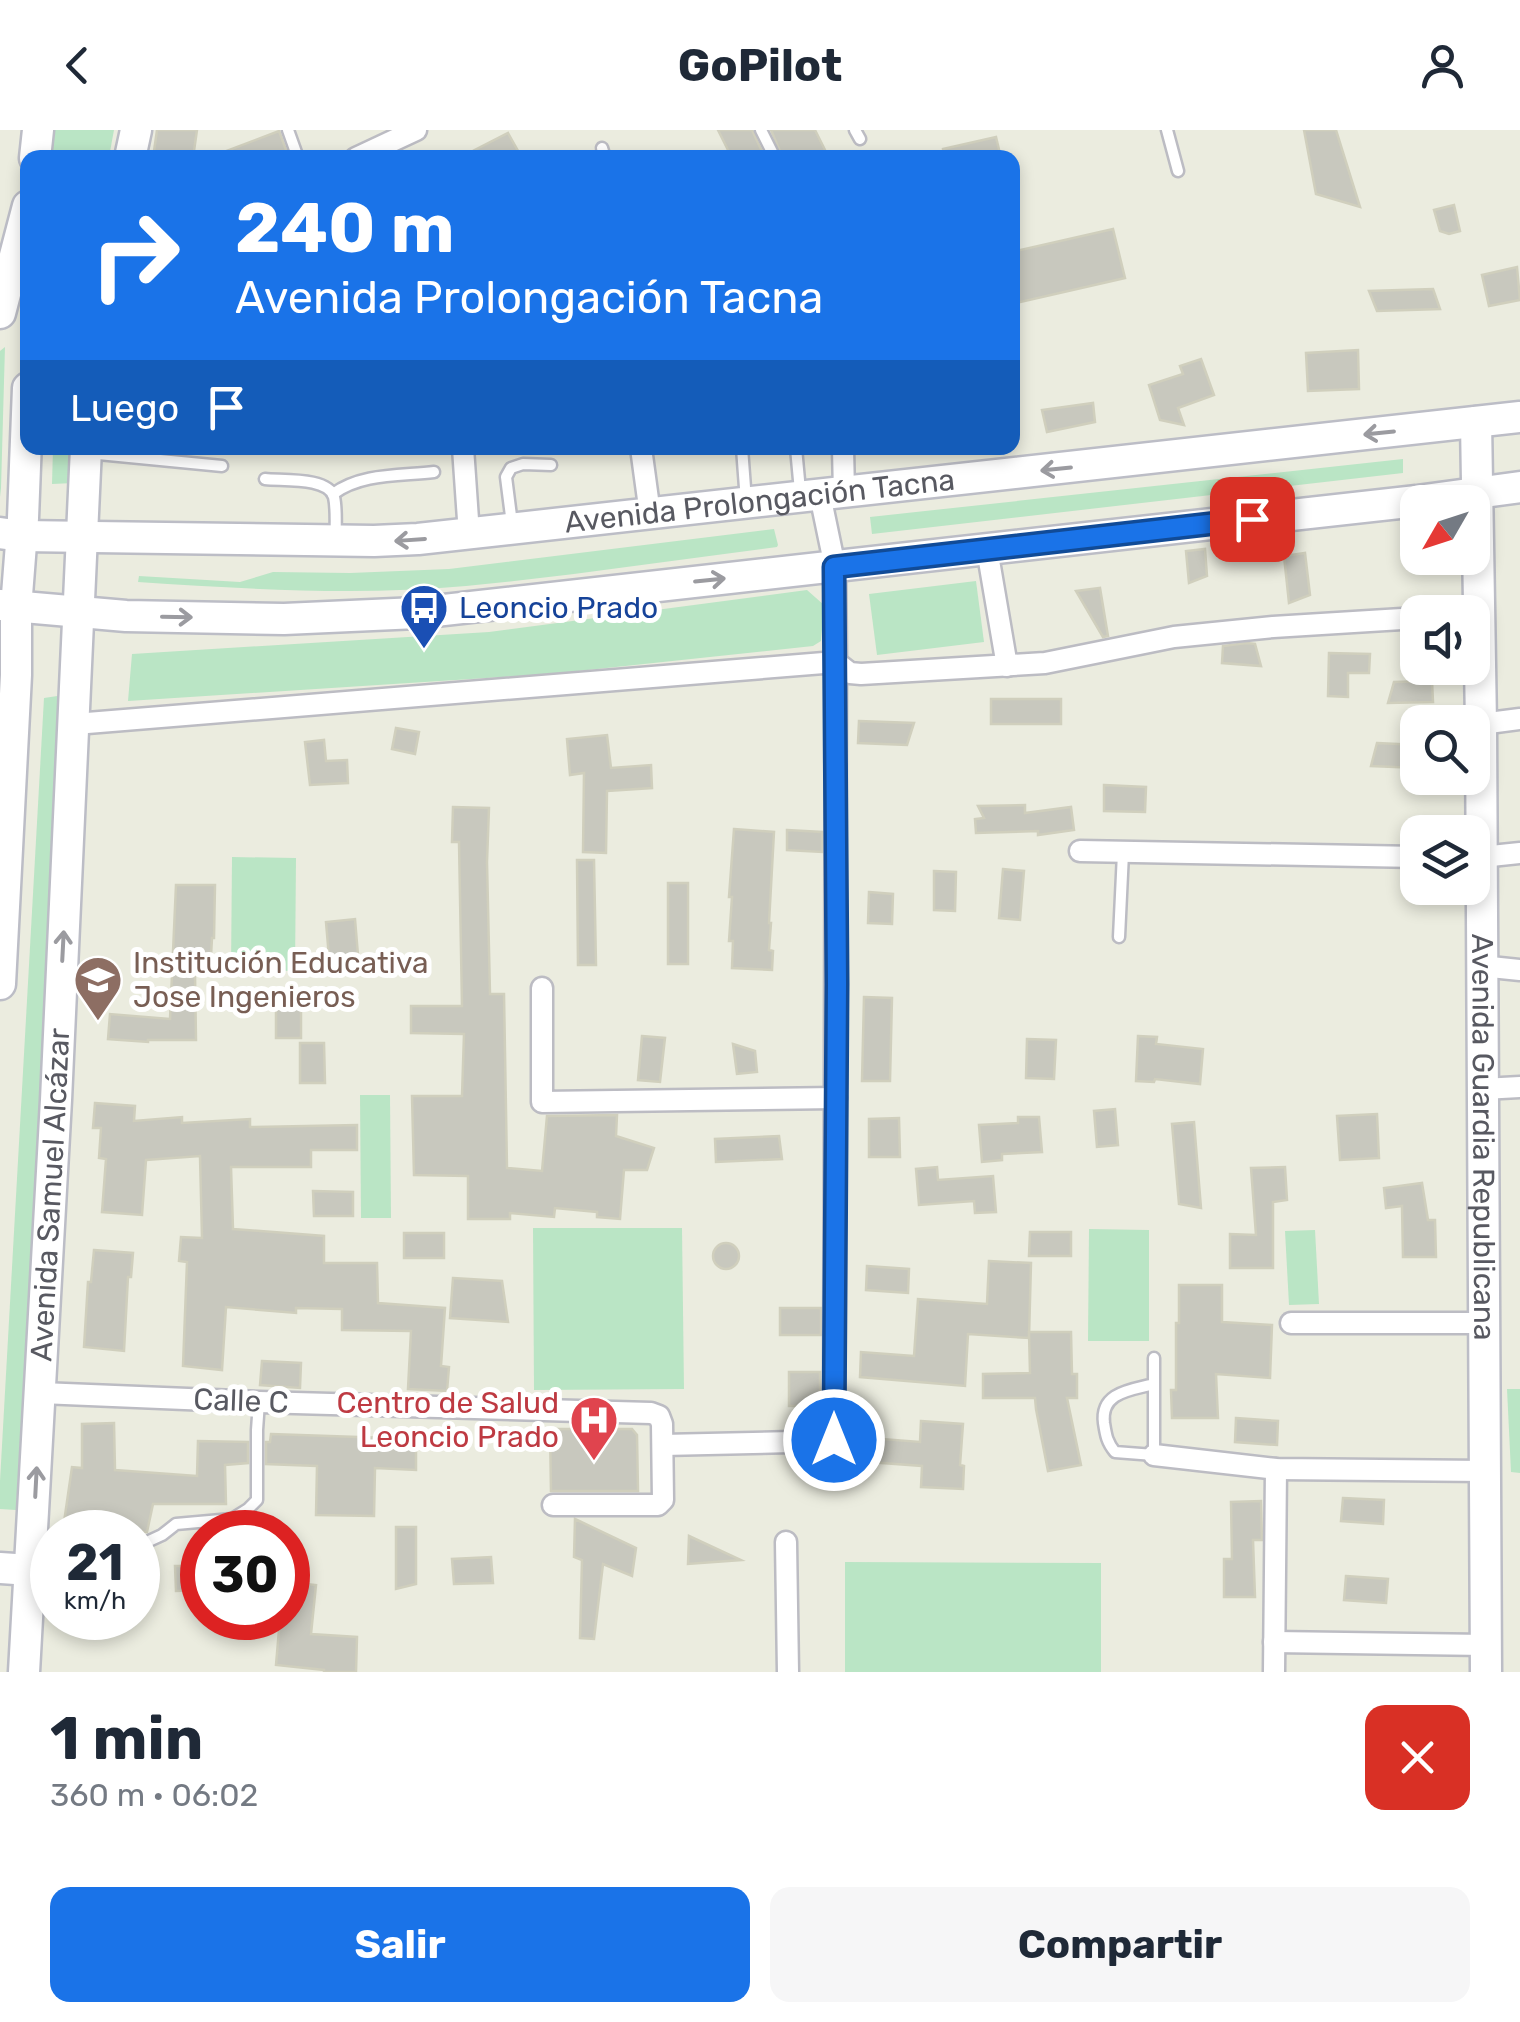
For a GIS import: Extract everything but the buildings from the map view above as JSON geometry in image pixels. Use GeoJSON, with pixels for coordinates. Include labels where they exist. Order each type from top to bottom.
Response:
{"type":"FeatureCollection","features":[{"type":"Feature","properties":{"kind":"main road"},"geometry":{"type":"LineString","coordinates":[[0,313],[20,237]]}},
{"type":"Feature","properties":{"kind":"main road","name":"Avenida Prolongación Tacna"},"geometry":{"type":"LineString","coordinates":[[11,535],[394,541],[1520,417]]}},
{"type":"Feature","properties":{"kind":"main road","name":"Avenida Guardia Republicana"},"geometry":{"type":"LineString","coordinates":[[1476,422],[1476,485]]}},
{"type":"Feature","properties":{"kind":"main road"},"geometry":{"type":"LineString","coordinates":[[0,984],[16,676],[5,613],[20,455]]}},
{"type":"Feature","properties":{"kind":"main road","name":"Avenida Samuel Alcázar"},"geometry":{"type":"LineString","coordinates":[[24,1672],[13,1608],[15,1569],[41,1393],[86,455]]}},
{"type":"Feature","properties":{"kind":"main road"},"geometry":{"type":"LineString","coordinates":[[1490,490],[1520,487]]}},
{"type":"Feature","properties":{"kind":"main road"},"geometry":{"type":"LineString","coordinates":[[5,613],[284,619],[417,613],[1400,501]]}},
{"type":"Feature","properties":{"kind":"main road","name":"Avenida Guardia Republicana"},"geometry":{"type":"LineString","coordinates":[[1478,905],[1486,1658]]}},
{"type":"Feature","properties":{"kind":"street"},"geometry":{"type":"LineString","coordinates":[[369,150],[392,135],[416,130]]}},
{"type":"Feature","properties":{"kind":"street"},"geometry":{"type":"LineString","coordinates":[[463,455],[469,534]]}},
{"type":"Feature","properties":{"kind":"street"},"geometry":{"type":"LineString","coordinates":[[642,455],[650,514]]}},
{"type":"Feature","properties":{"kind":"street"},"geometry":{"type":"LineString","coordinates":[[553,1505],[658,1506],[664,1500],[663,1445],[834,1440],[836,662],[834,567],[822,495],[840,455]]}},
{"type":"Feature","properties":{"kind":"street"},"geometry":{"type":"LineString","coordinates":[[987,550],[1007,666]]}},
{"type":"Feature","properties":{"kind":"street"},"geometry":{"type":"LineString","coordinates":[[75,724],[836,662],[850,673],[861,674],[1007,666],[1186,636],[1400,619]]}},
{"type":"Feature","properties":{"kind":"street"},"geometry":{"type":"LineString","coordinates":[[1490,723],[1520,719]]}},
{"type":"Feature","properties":{"kind":"street"},"geometry":{"type":"LineString","coordinates":[[1080,852],[1400,857]]}},
{"type":"Feature","properties":{"kind":"street"},"geometry":{"type":"LineString","coordinates":[[1490,856],[1520,853]]}},
{"type":"Feature","properties":{"kind":"street"},"geometry":{"type":"LineString","coordinates":[[1481,966],[1520,970]]}},
{"type":"Feature","properties":{"kind":"street"},"geometry":{"type":"LineString","coordinates":[[542,988],[542,1102],[836,1098]]}},
{"type":"Feature","properties":{"kind":"street"},"geometry":{"type":"LineString","coordinates":[[1483,1089],[1520,1087]]}},
{"type":"Feature","properties":{"kind":"street"},"geometry":{"type":"LineString","coordinates":[[1291,1323],[1485,1324]]}},
{"type":"Feature","properties":{"kind":"street","name":"Calle C"},"geometry":{"type":"LineString","coordinates":[[41,1393],[651,1414],[659,1416],[663,1445]]}},
{"type":"Feature","properties":{"kind":"street"},"geometry":{"type":"LineString","coordinates":[[1154,1456],[1276,1469],[1486,1472]]}},
{"type":"Feature","properties":{"kind":"street"},"geometry":{"type":"LineString","coordinates":[[1274,1672],[1276,1469]]}},
{"type":"Feature","properties":{"kind":"street"},"geometry":{"type":"LineString","coordinates":[[786,1542],[788,1672]]}},
{"type":"Feature","properties":{"kind":"street"},"geometry":{"type":"LineString","coordinates":[[1274,1642],[1486,1658]]}},
{"type":"Feature","properties":{"kind":"lane"},"geometry":{"type":"LineString","coordinates":[[1168,130],[1178,171]]}},
{"type":"Feature","properties":{"kind":"lane"},"geometry":{"type":"LineString","coordinates":[[128,455],[222,466]]}},
{"type":"Feature","properties":{"kind":"lane"},"geometry":{"type":"LineString","coordinates":[[742,455],[746,504]]}},
{"type":"Feature","properties":{"kind":"lane"},"geometry":{"type":"LineString","coordinates":[[800,455],[822,495]]}},
{"type":"Feature","properties":{"kind":"lane"},"geometry":{"type":"LineString","coordinates":[[512,530],[506,477],[511,468],[524,464],[551,465]]}},
{"type":"Feature","properties":{"kind":"lane"},"geometry":{"type":"LineString","coordinates":[[334,494],[364,479],[434,472]]}},
{"type":"Feature","properties":{"kind":"lane"},"geometry":{"type":"LineString","coordinates":[[265,480],[318,483],[328,488],[334,494],[336,540]]}},
{"type":"Feature","properties":{"kind":"lane"},"geometry":{"type":"LineString","coordinates":[[1119,937],[1123,853]]}},
{"type":"Feature","properties":{"kind":"lane"},"geometry":{"type":"LineString","coordinates":[[1154,1358],[1154,1384],[1154,1456],[1116,1452],[1106,1442],[1102,1413],[1107,1401],[1117,1394],[1154,1384]]}},
{"type":"Feature","properties":{"kind":"lane"},"geometry":{"type":"LineString","coordinates":[[160,1537],[176,1524],[232,1518],[257,1500],[259,1402]]}},
{"type":"Feature","properties":{"kind":"green space"},"geometry":{"type":"Polygon","coordinates":[[[55,130],[114,130],[110,150],[52,150],[55,130]]]}},
{"type":"Feature","properties":{"kind":"green space"},"geometry":{"type":"Polygon","coordinates":[[[5,347],[1,488],[0,497],[0,351],[5,347]]]}},
{"type":"Feature","properties":{"kind":"green space"},"geometry":{"type":"Polygon","coordinates":[[[53,455],[75,455],[74,483],[52,484],[53,455]]]}},
{"type":"Feature","properties":{"kind":"green space"},"geometry":{"type":"Polygon","coordinates":[[[1403,459],[1403,473],[872,534],[870,517],[1403,459]]]}},
{"type":"Feature","properties":{"kind":"green space"},"geometry":{"type":"Polygon","coordinates":[[[774,529],[777,547],[466,586],[343,591],[138,582],[139,576],[240,582],[273,572],[449,569],[774,529]]]}},
{"type":"Feature","properties":{"kind":"green space"},"geometry":{"type":"Polygon","coordinates":[[[976,581],[984,642],[877,655],[869,594],[976,581]]]}},
{"type":"Feature","properties":{"kind":"green space"},"geometry":{"type":"Polygon","coordinates":[[[807,590],[824,605],[821,641],[813,646],[550,674],[128,701],[132,654],[489,632],[807,590]]]}},
{"type":"Feature","properties":{"kind":"green space"},"geometry":{"type":"Polygon","coordinates":[[[64,695],[16,1510],[0,1509],[44,698],[64,695]]]}},
{"type":"Feature","properties":{"kind":"green space"},"geometry":{"type":"Polygon","coordinates":[[[232,857],[296,858],[295,971],[231,970],[232,857]]]}},
{"type":"Feature","properties":{"kind":"green space"},"geometry":{"type":"Polygon","coordinates":[[[360,1095],[390,1095],[391,1218],[361,1218],[360,1095]]]}},
{"type":"Feature","properties":{"kind":"green space"},"geometry":{"type":"Polygon","coordinates":[[[533,1228],[682,1228],[684,1389],[534,1390],[533,1228]]]}},
{"type":"Feature","properties":{"kind":"green space"},"geometry":{"type":"Polygon","coordinates":[[[1089,1229],[1149,1230],[1149,1341],[1088,1341],[1089,1229]]]}},
{"type":"Feature","properties":{"kind":"green space"},"geometry":{"type":"Polygon","coordinates":[[[1315,1230],[1319,1304],[1289,1305],[1285,1231],[1315,1230]]]}},
{"type":"Feature","properties":{"kind":"green space"},"geometry":{"type":"Polygon","coordinates":[[[1507,1389],[1520,1389],[1520,1473],[1511,1472],[1507,1389]]]}},
{"type":"Feature","properties":{"kind":"green space"},"geometry":{"type":"Polygon","coordinates":[[[845,1562],[1101,1563],[1101,1672],[845,1672],[845,1562]]]}},
{"type":"Feature","properties":{"kind":"place","name":"Leoncio Prado"},"geometry":{"type":"Point","coordinates":[424,650]}},
{"type":"Feature","properties":{"kind":"place","name":"Institución Educativa Jose Ingenieros"},"geometry":{"type":"Point","coordinates":[98,1022]}},
{"type":"Feature","properties":{"kind":"place","name":"Centro de Salud Leoncio Prado"},"geometry":{"type":"Point","coordinates":[594,1462]}},
{"type":"Feature","properties":{"kind":"route"},"geometry":{"type":"LineString","coordinates":[[834,1440],[834,567],[1252,519]]}}]}
